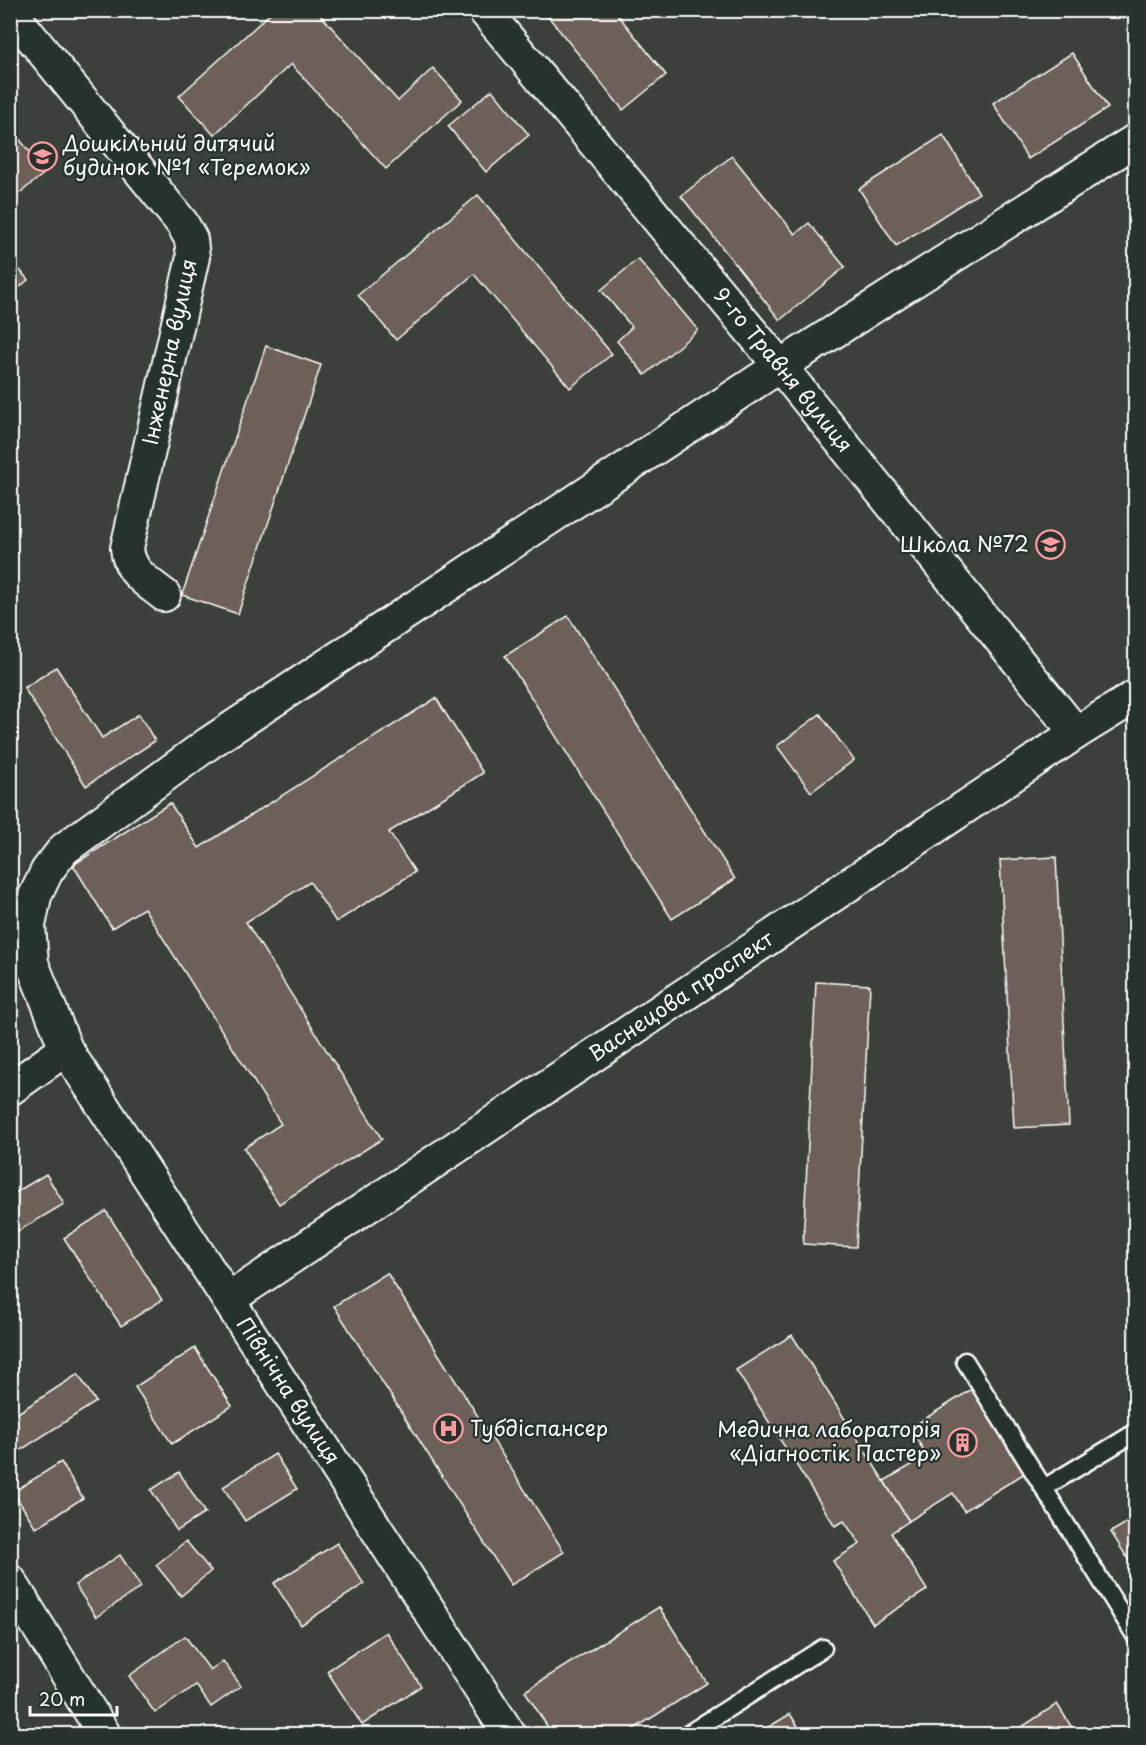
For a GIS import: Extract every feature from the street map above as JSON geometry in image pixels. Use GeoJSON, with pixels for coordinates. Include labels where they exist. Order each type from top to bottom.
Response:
{"type":"FeatureCollection","features":[{"type":"Feature","properties":{"kind":"street","name":"9-го Травня вулиця"},"geometry":{"type":"LineString","coordinates":[[484,10],[780,366],[1076,733]]}},
{"type":"Feature","properties":{"kind":"street","name":"Інженерна вулиця"},"geometry":{"type":"LineString","coordinates":[[10,11],[182,223],[191,239],[194,257],[127,548],[128,560],[135,571],[164,595]]}},
{"type":"Feature","properties":{"kind":"street","name":"Північна вулиця"},"geometry":{"type":"LineString","coordinates":[[509,1734],[66,1049],[32,963],[29,926],[35,897],[47,871],[64,849],[209,743],[780,366],[1136,140]]}},
{"type":"Feature","properties":{"kind":"street","name":"Васнецова проспект"},"geometry":{"type":"LineString","coordinates":[[229,1299],[1076,733],[1136,696]]}},
{"type":"Feature","properties":{"kind":"street"},"geometry":{"type":"LineString","coordinates":[[10,1089],[66,1049]]}},
{"type":"Feature","properties":{"kind":"street"},"geometry":{"type":"LineString","coordinates":[[10,1581],[104,1734]]}},
{"type":"Feature","properties":{"kind":"lane"},"geometry":{"type":"LineString","coordinates":[[965,1361],[1136,1637]]}},
{"type":"Feature","properties":{"kind":"lane"},"geometry":{"type":"LineString","coordinates":[[1044,1488],[1136,1432]]}},
{"type":"Feature","properties":{"kind":"lane"},"geometry":{"type":"LineString","coordinates":[[688,1734],[823,1648]]}},
{"type":"Feature","properties":{"kind":"building"},"geometry":{"type":"Polygon","coordinates":[[[274,10],[316,10],[398,101],[433,68],[462,100],[386,169],[291,64],[214,135],[179,96],[274,10]]]}},
{"type":"Feature","properties":{"kind":"building"},"geometry":{"type":"Polygon","coordinates":[[[543,10],[614,10],[666,75],[623,110],[543,10]]]}},
{"type":"Feature","properties":{"kind":"building"},"geometry":{"type":"Polygon","coordinates":[[[1072,53],[1108,108],[1028,159],[993,103],[1072,53]]]}},
{"type":"Feature","properties":{"kind":"building"},"geometry":{"type":"Polygon","coordinates":[[[492,90],[529,135],[486,172],[448,126],[492,90]]]}},
{"type":"Feature","properties":{"kind":"building"},"geometry":{"type":"Polygon","coordinates":[[[16,135],[46,172],[10,201],[10,140],[16,135]]]}},
{"type":"Feature","properties":{"kind":"building"},"geometry":{"type":"Polygon","coordinates":[[[943,135],[979,193],[896,246],[859,189],[943,135]]]}},
{"type":"Feature","properties":{"kind":"building"},"geometry":{"type":"Polygon","coordinates":[[[732,156],[795,234],[809,223],[845,267],[780,320],[681,196],[732,156]]]}},
{"type":"Feature","properties":{"kind":"building"},"geometry":{"type":"Polygon","coordinates":[[[478,195],[612,354],[570,388],[474,274],[396,340],[358,295],[478,195]]]}},
{"type":"Feature","properties":{"kind":"building"},"geometry":{"type":"Polygon","coordinates":[[[10,258],[28,280],[10,295],[10,258]]]}},
{"type":"Feature","properties":{"kind":"building"},"geometry":{"type":"Polygon","coordinates":[[[638,259],[698,330],[645,375],[617,341],[632,327],[601,290],[638,259]]]}},
{"type":"Feature","properties":{"kind":"building"},"geometry":{"type":"Polygon","coordinates":[[[266,346],[321,365],[238,614],[182,595],[266,346]]]}},
{"type":"Feature","properties":{"kind":"building"},"geometry":{"type":"Polygon","coordinates":[[[568,616],[735,879],[672,919],[505,656],[568,616]]]}},
{"type":"Feature","properties":{"kind":"building"},"geometry":{"type":"Polygon","coordinates":[[[56,667],[102,738],[139,714],[155,741],[86,786],[24,688],[56,667]]]}},
{"type":"Feature","properties":{"kind":"building"},"geometry":{"type":"Polygon","coordinates":[[[436,698],[483,773],[389,832],[415,872],[336,922],[310,882],[246,922],[382,1139],[279,1204],[244,1148],[281,1124],[144,908],[112,928],[73,865],[170,803],[199,848],[436,698]]]}},
{"type":"Feature","properties":{"kind":"building"},"geometry":{"type":"Polygon","coordinates":[[[820,714],[854,760],[811,792],[777,746],[820,714]]]}},
{"type":"Feature","properties":{"kind":"building"},"geometry":{"type":"Polygon","coordinates":[[[1056,857],[1069,1125],[1014,1128],[1000,860],[1056,857]]]}},
{"type":"Feature","properties":{"kind":"building"},"geometry":{"type":"Polygon","coordinates":[[[816,982],[870,985],[856,1247],[803,1244],[816,982]]]}},
{"type":"Feature","properties":{"kind":"building"},"geometry":{"type":"Polygon","coordinates":[[[46,1174],[64,1204],[10,1236],[10,1196],[46,1174]]]}},
{"type":"Feature","properties":{"kind":"building"},"geometry":{"type":"Polygon","coordinates":[[[106,1211],[162,1300],[121,1326],[64,1238],[106,1211]]]}},
{"type":"Feature","properties":{"kind":"building","name":"Тубдіспансер"},"geometry":{"type":"Polygon","coordinates":[[[387,1273],[564,1552],[511,1585],[334,1306],[387,1273]]]}},
{"type":"Feature","properties":{"kind":"building"},"geometry":{"type":"Polygon","coordinates":[[[792,1335],[909,1521],[891,1533],[927,1590],[873,1624],[833,1561],[860,1544],[844,1521],[835,1526],[736,1370],[792,1335]]]}},
{"type":"Feature","properties":{"kind":"building"},"geometry":{"type":"Polygon","coordinates":[[[195,1348],[232,1406],[172,1444],[135,1387],[195,1348]]]}},
{"type":"Feature","properties":{"kind":"building"},"geometry":{"type":"Polygon","coordinates":[[[78,1374],[96,1402],[10,1457],[10,1418],[78,1374]]]}},
{"type":"Feature","properties":{"kind":"building","name":"Медична лабораторія «Діагностік Пастер»"},"geometry":{"type":"Polygon","coordinates":[[[972,1389],[1025,1473],[964,1511],[953,1493],[909,1521],[884,1481],[927,1456],[910,1428],[972,1389]]]}},
{"type":"Feature","properties":{"kind":"building"},"geometry":{"type":"Polygon","coordinates":[[[275,1454],[297,1489],[245,1521],[223,1487],[275,1454]]]}},
{"type":"Feature","properties":{"kind":"building"},"geometry":{"type":"Polygon","coordinates":[[[61,1462],[83,1498],[36,1528],[13,1492],[61,1462]]]}},
{"type":"Feature","properties":{"kind":"building"},"geometry":{"type":"Polygon","coordinates":[[[179,1472],[205,1513],[177,1531],[151,1490],[179,1472]]]}},
{"type":"Feature","properties":{"kind":"building"},"geometry":{"type":"Polygon","coordinates":[[[1136,1517],[1136,1572],[1111,1532],[1136,1517]]]}},
{"type":"Feature","properties":{"kind":"building"},"geometry":{"type":"Polygon","coordinates":[[[186,1541],[211,1571],[181,1596],[156,1565],[186,1541]]]}},
{"type":"Feature","properties":{"kind":"building"},"geometry":{"type":"Polygon","coordinates":[[[337,1543],[364,1584],[301,1625],[274,1583],[337,1543]]]}},
{"type":"Feature","properties":{"kind":"building"},"geometry":{"type":"Polygon","coordinates":[[[120,1555],[141,1587],[96,1617],[75,1585],[120,1555]]]}},
{"type":"Feature","properties":{"kind":"building"},"geometry":{"type":"Polygon","coordinates":[[[659,1607],[707,1683],[626,1734],[552,1734],[525,1691],[659,1607]]]}},
{"type":"Feature","properties":{"kind":"building"},"geometry":{"type":"Polygon","coordinates":[[[386,1632],[421,1686],[362,1725],[327,1671],[386,1632]]]}},
{"type":"Feature","properties":{"kind":"building"},"geometry":{"type":"Polygon","coordinates":[[[185,1636],[210,1670],[223,1661],[241,1686],[211,1707],[196,1685],[155,1713],[129,1676],[185,1636]]]}},
{"type":"Feature","properties":{"kind":"building"},"geometry":{"type":"Polygon","coordinates":[[[1057,1704],[1076,1734],[1011,1734],[1057,1704]]]}},
{"type":"Feature","properties":{"kind":"building"},"geometry":{"type":"Polygon","coordinates":[[[790,1714],[803,1734],[757,1734],[790,1714]]]}},
{"type":"Feature","properties":{"kind":"place","name":"Дошкільний дитячий будинок №1 «Теремок»"},"geometry":{"type":"Point","coordinates":[42,156]}},
{"type":"Feature","properties":{"kind":"place","name":"Школа №72"},"geometry":{"type":"Point","coordinates":[1050,545]}},
{"type":"Feature","properties":{"kind":"place","name":"Тубдіспансер"},"geometry":{"type":"Point","coordinates":[449,1429]}},
{"type":"Feature","properties":{"kind":"place","name":"Медична лабораторія «Діагностік Пастер»"},"geometry":{"type":"Point","coordinates":[962,1442]}}]}
